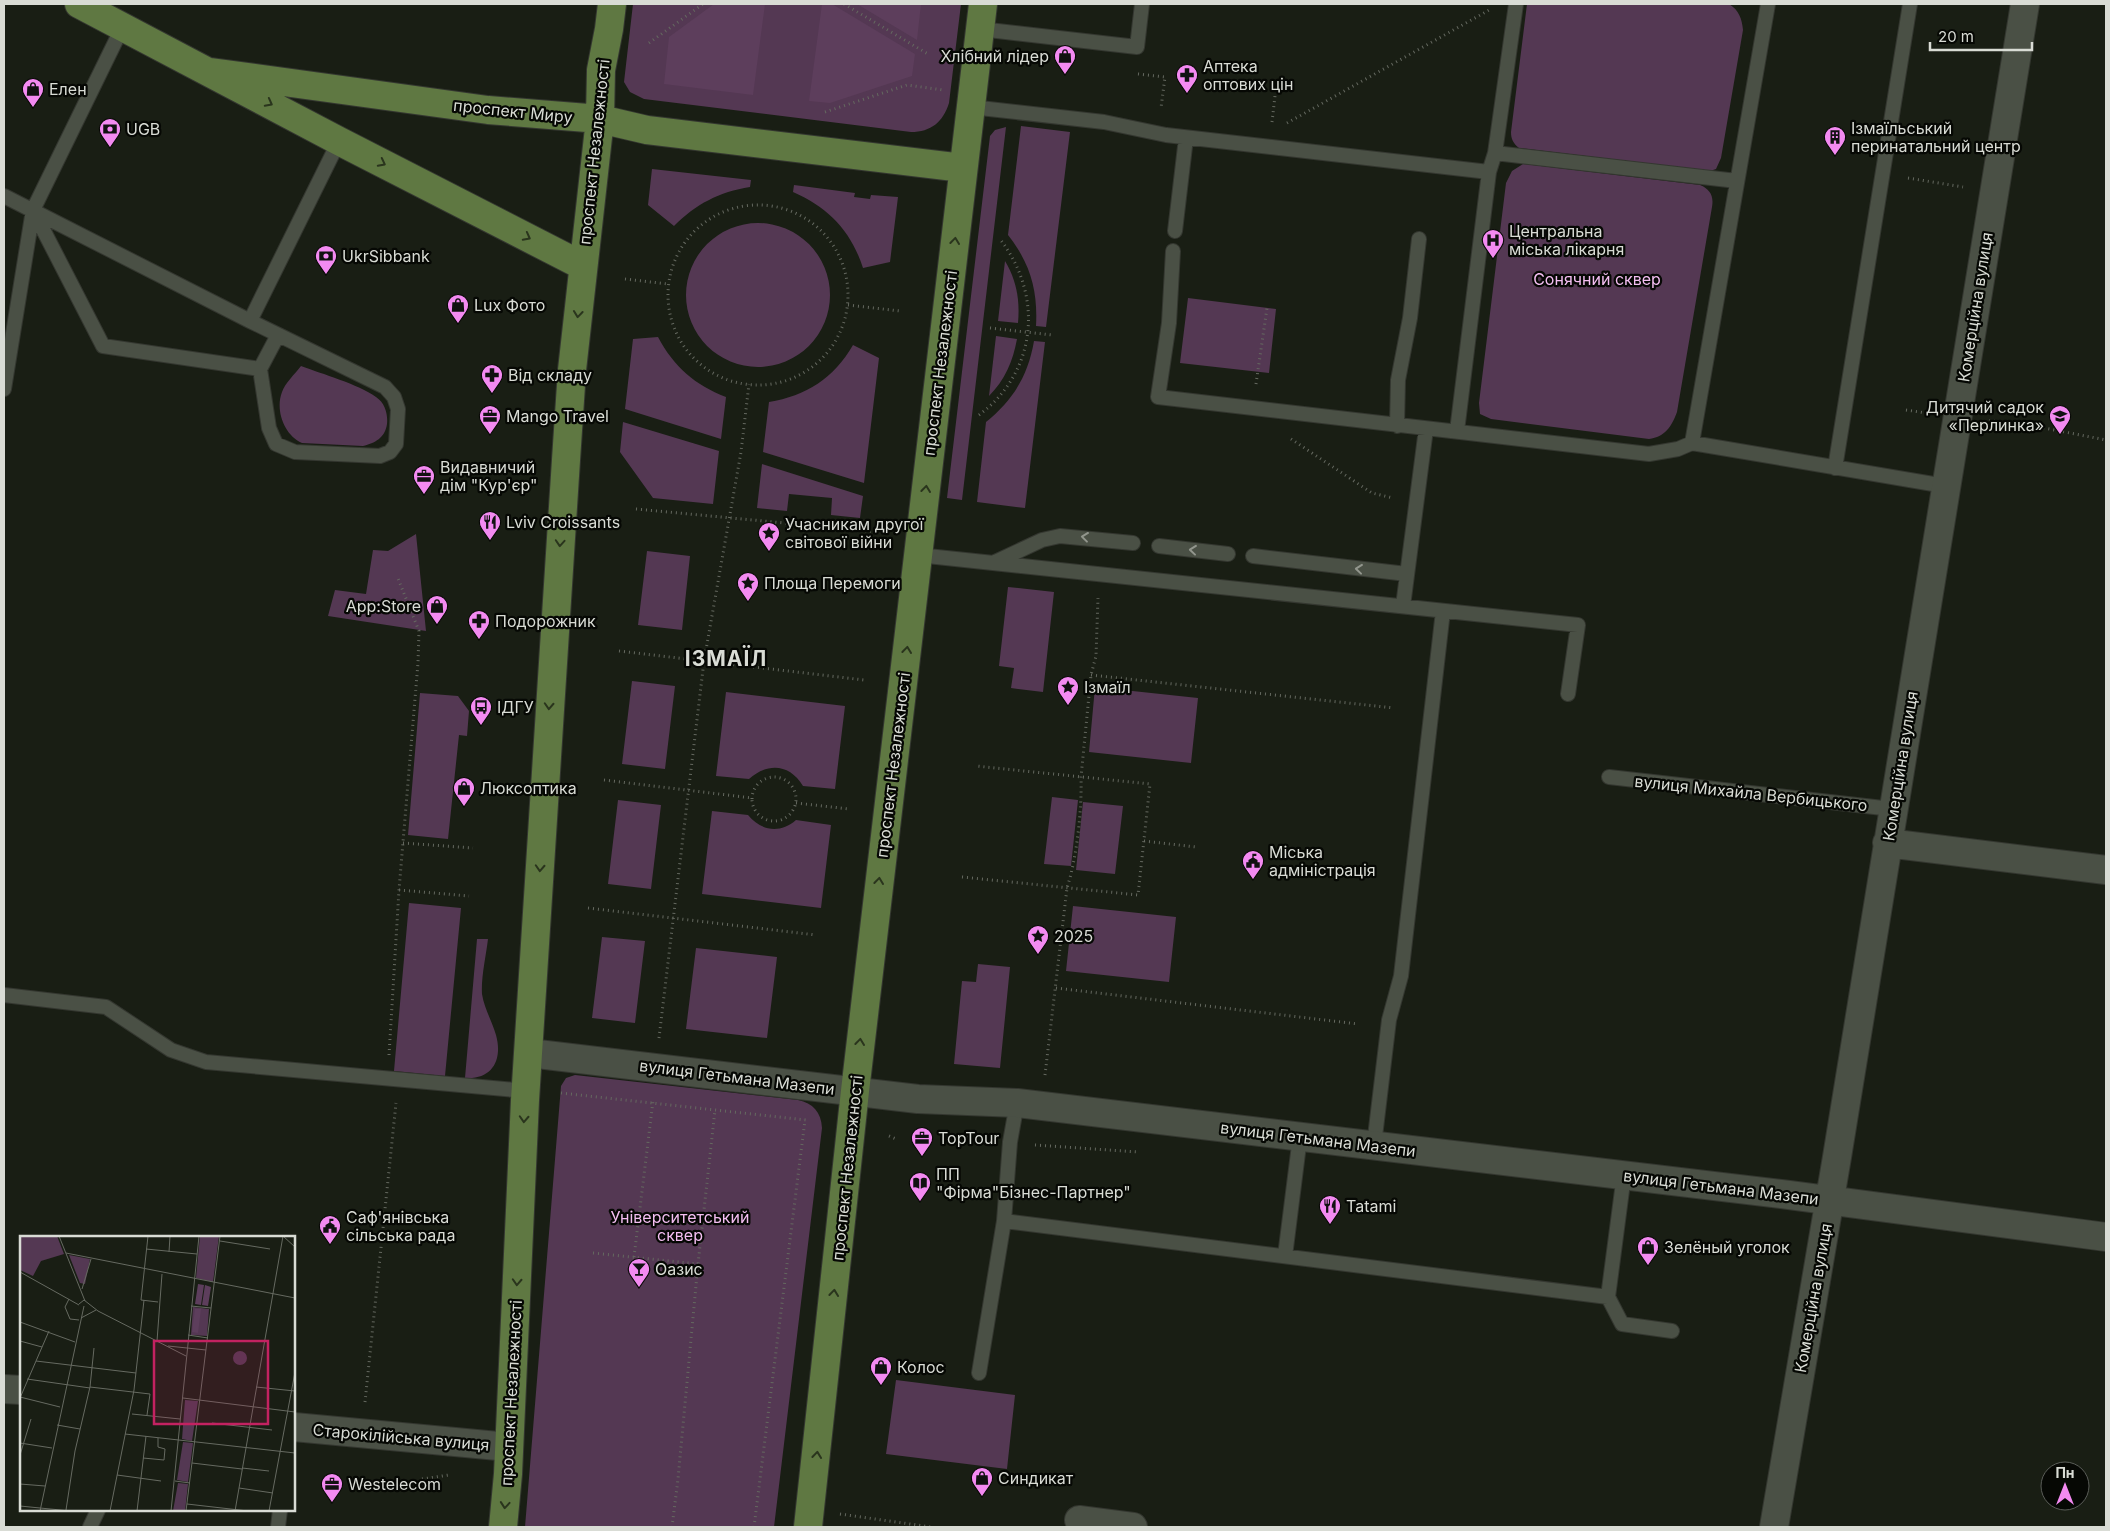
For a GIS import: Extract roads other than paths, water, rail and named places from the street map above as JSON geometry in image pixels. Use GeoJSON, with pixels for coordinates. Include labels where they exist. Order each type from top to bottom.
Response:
{"type":"FeatureCollection","features":[{"type":"Feature","properties":{"kind":"main road","name":"проспект Миру"},"geometry":{"type":"LineString","coordinates":[[79,4],[339,141],[583,266]]}},
{"type":"Feature","properties":{"kind":"main road","name":"проспект Незалежності"},"geometry":{"type":"LineString","coordinates":[[503,1527],[509,1448],[526,1091],[530,1053],[572,370],[600,119],[601,70],[612,4]]}},
{"type":"Feature","properties":{"kind":"main road","name":"проспект Незалежності"},"geometry":{"type":"LineString","coordinates":[[808,1527],[855,1091],[963,168],[961,99],[982,16]]}},
{"type":"Feature","properties":{"kind":"main road","name":"проспект Миру"},"geometry":{"type":"LineString","coordinates":[[211,72],[488,110],[600,119],[647,130],[963,168]]}},
{"type":"Feature","properties":{"kind":"street","name":"Комерційна вулиця"},"geometry":{"type":"LineString","coordinates":[[1774,1527],[2025,4]]}},
{"type":"Feature","properties":{"kind":"street"},"geometry":{"type":"LineString","coordinates":[[1888,843],[2106,870]]}},
{"type":"Feature","properties":{"kind":"street","name":"вулиця Гетьмана Мазепи"},"geometry":{"type":"LineString","coordinates":[[530,1053],[918,1099],[1017,1103],[1829,1200],[2106,1237]]}},
{"type":"Feature","properties":{"kind":"street"},"geometry":{"type":"LineString","coordinates":[[4,1388],[20,1390]]}},
{"type":"Feature","properties":{"kind":"street","name":"Старокілійська вулиця"},"geometry":{"type":"LineString","coordinates":[[295,1427],[509,1448]]}},
{"type":"Feature","properties":{"kind":"street"},"geometry":{"type":"LineString","coordinates":[[1079,1520],[1133,1527]]}},
{"type":"Feature","properties":{"kind":"lane"},"geometry":{"type":"LineString","coordinates":[[982,16],[1137,47],[1142,4]]}},
{"type":"Feature","properties":{"kind":"lane"},"geometry":{"type":"LineString","coordinates":[[1457,431],[1489,172],[1495,152],[1516,4]]}},
{"type":"Feature","properties":{"kind":"lane"},"geometry":{"type":"LineString","coordinates":[[1692,443],[1768,4]]}},
{"type":"Feature","properties":{"kind":"lane"},"geometry":{"type":"LineString","coordinates":[[1835,468],[1910,4]]}},
{"type":"Feature","properties":{"kind":"lane"},"geometry":{"type":"LineString","coordinates":[[4,389],[33,210],[123,26]]}},
{"type":"Feature","properties":{"kind":"lane"},"geometry":{"type":"LineString","coordinates":[[961,99],[1104,122],[1186,138],[1489,172]]}},
{"type":"Feature","properties":{"kind":"lane"},"geometry":{"type":"LineString","coordinates":[[1176,232],[1186,138]]}},
{"type":"Feature","properties":{"kind":"lane"},"geometry":{"type":"LineString","coordinates":[[250,321],[339,141]]}},
{"type":"Feature","properties":{"kind":"lane"},"geometry":{"type":"LineString","coordinates":[[1495,152],[1737,182]]}},
{"type":"Feature","properties":{"kind":"lane"},"geometry":{"type":"LineString","coordinates":[[4,196],[278,335],[385,386],[394,397],[398,409],[396,444],[390,452],[380,456],[295,452],[276,444],[269,428],[260,369],[278,335]]}},
{"type":"Feature","properties":{"kind":"lane"},"geometry":{"type":"LineString","coordinates":[[33,210],[103,346],[260,369]]}},
{"type":"Feature","properties":{"kind":"lane"},"geometry":{"type":"LineString","coordinates":[[1397,426],[1398,380],[1410,318],[1418,239]]}},
{"type":"Feature","properties":{"kind":"lane"},"geometry":{"type":"LineString","coordinates":[[1173,251],[1169,323],[1158,397],[1649,454],[1678,449],[1692,443],[1945,486]]}},
{"type":"Feature","properties":{"kind":"lane"},"geometry":{"type":"LineString","coordinates":[[1403,606],[1426,428]]}},
{"type":"Feature","properties":{"kind":"lane"},"geometry":{"type":"LineString","coordinates":[[994,563],[1042,540],[1060,536],[1133,543]]}},
{"type":"Feature","properties":{"kind":"lane"},"geometry":{"type":"LineString","coordinates":[[1159,546],[1228,554]]}},
{"type":"Feature","properties":{"kind":"lane"},"geometry":{"type":"LineString","coordinates":[[918,555],[1578,625],[1568,694]]}},
{"type":"Feature","properties":{"kind":"lane"},"geometry":{"type":"LineString","coordinates":[[1253,556],[1407,574]]}},
{"type":"Feature","properties":{"kind":"lane"},"geometry":{"type":"LineString","coordinates":[[1374,1145],[1389,1020],[1400,976],[1443,611]]}},
{"type":"Feature","properties":{"kind":"lane","name":"вулиця Михайла Вербицького"},"geometry":{"type":"LineString","coordinates":[[1609,777],[1892,809]]}},
{"type":"Feature","properties":{"kind":"lane"},"geometry":{"type":"LineString","coordinates":[[4,995],[106,1007],[171,1050],[206,1062],[526,1091]]}},
{"type":"Feature","properties":{"kind":"lane"},"geometry":{"type":"LineString","coordinates":[[979,1373],[1004,1221],[1010,1142],[1017,1103]]}},
{"type":"Feature","properties":{"kind":"lane"},"geometry":{"type":"LineString","coordinates":[[1285,1256],[1300,1137]]}},
{"type":"Feature","properties":{"kind":"lane"},"geometry":{"type":"LineString","coordinates":[[1624,1175],[1608,1297],[1622,1324],[1672,1331]]}},
{"type":"Feature","properties":{"kind":"lane"},"geometry":{"type":"LineString","coordinates":[[1004,1221],[1608,1297]]}},
{"type":"Feature","properties":{"kind":"lane"},"geometry":{"type":"LineString","coordinates":[[90,1527],[98,1511]]}},
{"type":"Feature","properties":{"kind":"lane"},"geometry":{"type":"LineString","coordinates":[[278,1527],[280,1511]]}},
{"type":"Feature","properties":{"kind":"place","name":"Хлібний лідер"},"geometry":{"type":"Point","coordinates":[1065,75]}},
{"type":"Feature","properties":{"kind":"place","name":"Аптека оптових цін"},"geometry":{"type":"Point","coordinates":[1187,94]}},
{"type":"Feature","properties":{"kind":"place","name":"Елен"},"geometry":{"type":"Point","coordinates":[33,108]}},
{"type":"Feature","properties":{"kind":"place","name":"UGB"},"geometry":{"type":"Point","coordinates":[110,148]}},
{"type":"Feature","properties":{"kind":"place","name":"Ізмаїльський перинатальний центр"},"geometry":{"type":"Point","coordinates":[1835,156]}},
{"type":"Feature","properties":{"kind":"place","name":"Центральна міська лікарня"},"geometry":{"type":"Point","coordinates":[1493,259]}},
{"type":"Feature","properties":{"kind":"place","name":"UkrSibbank"},"geometry":{"type":"Point","coordinates":[326,275]}},
{"type":"Feature","properties":{"kind":"place","name":"Lux Фото"},"geometry":{"type":"Point","coordinates":[458,324]}},
{"type":"Feature","properties":{"kind":"place","name":"Від складу"},"geometry":{"type":"Point","coordinates":[492,394]}},
{"type":"Feature","properties":{"kind":"place","name":"Mango Travel"},"geometry":{"type":"Point","coordinates":[490,435]}},
{"type":"Feature","properties":{"kind":"place","name":"Дитячий садок «Перлинка»"},"geometry":{"type":"Point","coordinates":[2060,435]}},
{"type":"Feature","properties":{"kind":"place","name":"Видавничий дім \"Кур'єр\""},"geometry":{"type":"Point","coordinates":[424,495]}},
{"type":"Feature","properties":{"kind":"place","name":"Lviv Croissants"},"geometry":{"type":"Point","coordinates":[490,541]}},
{"type":"Feature","properties":{"kind":"place","name":"Учасникам другої світової війни"},"geometry":{"type":"Point","coordinates":[769,552]}},
{"type":"Feature","properties":{"kind":"place","name":"Площа Перемоги"},"geometry":{"type":"Point","coordinates":[748,602]}},
{"type":"Feature","properties":{"kind":"place","name":"App:Store"},"geometry":{"type":"Point","coordinates":[437,625]}},
{"type":"Feature","properties":{"kind":"place","name":"Подорожник"},"geometry":{"type":"Point","coordinates":[479,640]}},
{"type":"Feature","properties":{"kind":"place","name":"Ізмаїл"},"geometry":{"type":"Point","coordinates":[1068,706]}},
{"type":"Feature","properties":{"kind":"place","name":"ІДГУ"},"geometry":{"type":"Point","coordinates":[481,726]}},
{"type":"Feature","properties":{"kind":"place","name":"Люксоптика"},"geometry":{"type":"Point","coordinates":[464,807]}},
{"type":"Feature","properties":{"kind":"place","name":"Міська адміністрація"},"geometry":{"type":"Point","coordinates":[1253,880]}},
{"type":"Feature","properties":{"kind":"place","name":"2025"},"geometry":{"type":"Point","coordinates":[1038,955]}},
{"type":"Feature","properties":{"kind":"place","name":"TopTour"},"geometry":{"type":"Point","coordinates":[922,1157]}},
{"type":"Feature","properties":{"kind":"place","name":"ПП \"Фірма\"Бізнес-Партнер\""},"geometry":{"type":"Point","coordinates":[920,1202]}},
{"type":"Feature","properties":{"kind":"place","name":"Tatami"},"geometry":{"type":"Point","coordinates":[1330,1225]}},
{"type":"Feature","properties":{"kind":"place","name":"Саф'янівська сільська рада"},"geometry":{"type":"Point","coordinates":[330,1245]}},
{"type":"Feature","properties":{"kind":"place","name":"Зелёный уголок"},"geometry":{"type":"Point","coordinates":[1648,1266]}},
{"type":"Feature","properties":{"kind":"place","name":"Оазис"},"geometry":{"type":"Point","coordinates":[639,1288]}},
{"type":"Feature","properties":{"kind":"place","name":"Колос"},"geometry":{"type":"Point","coordinates":[881,1386]}},
{"type":"Feature","properties":{"kind":"place","name":"Синдикат"},"geometry":{"type":"Point","coordinates":[982,1497]}},
{"type":"Feature","properties":{"kind":"place","name":"Westelecom"},"geometry":{"type":"Point","coordinates":[332,1503]}},
{"type":"Feature","properties":{"kind":"district","name":"ІЗМАЇЛ"},"geometry":{"type":"Point","coordinates":[726,659]}},
{"type":"Feature","properties":{"kind":"park label","name":"Сонячний сквер"},"geometry":{"type":"Point","coordinates":[1597,279]}},
{"type":"Feature","properties":{"kind":"park label","name":"Університетський сквер"},"geometry":{"type":"Point","coordinates":[680,1226]}}]}
